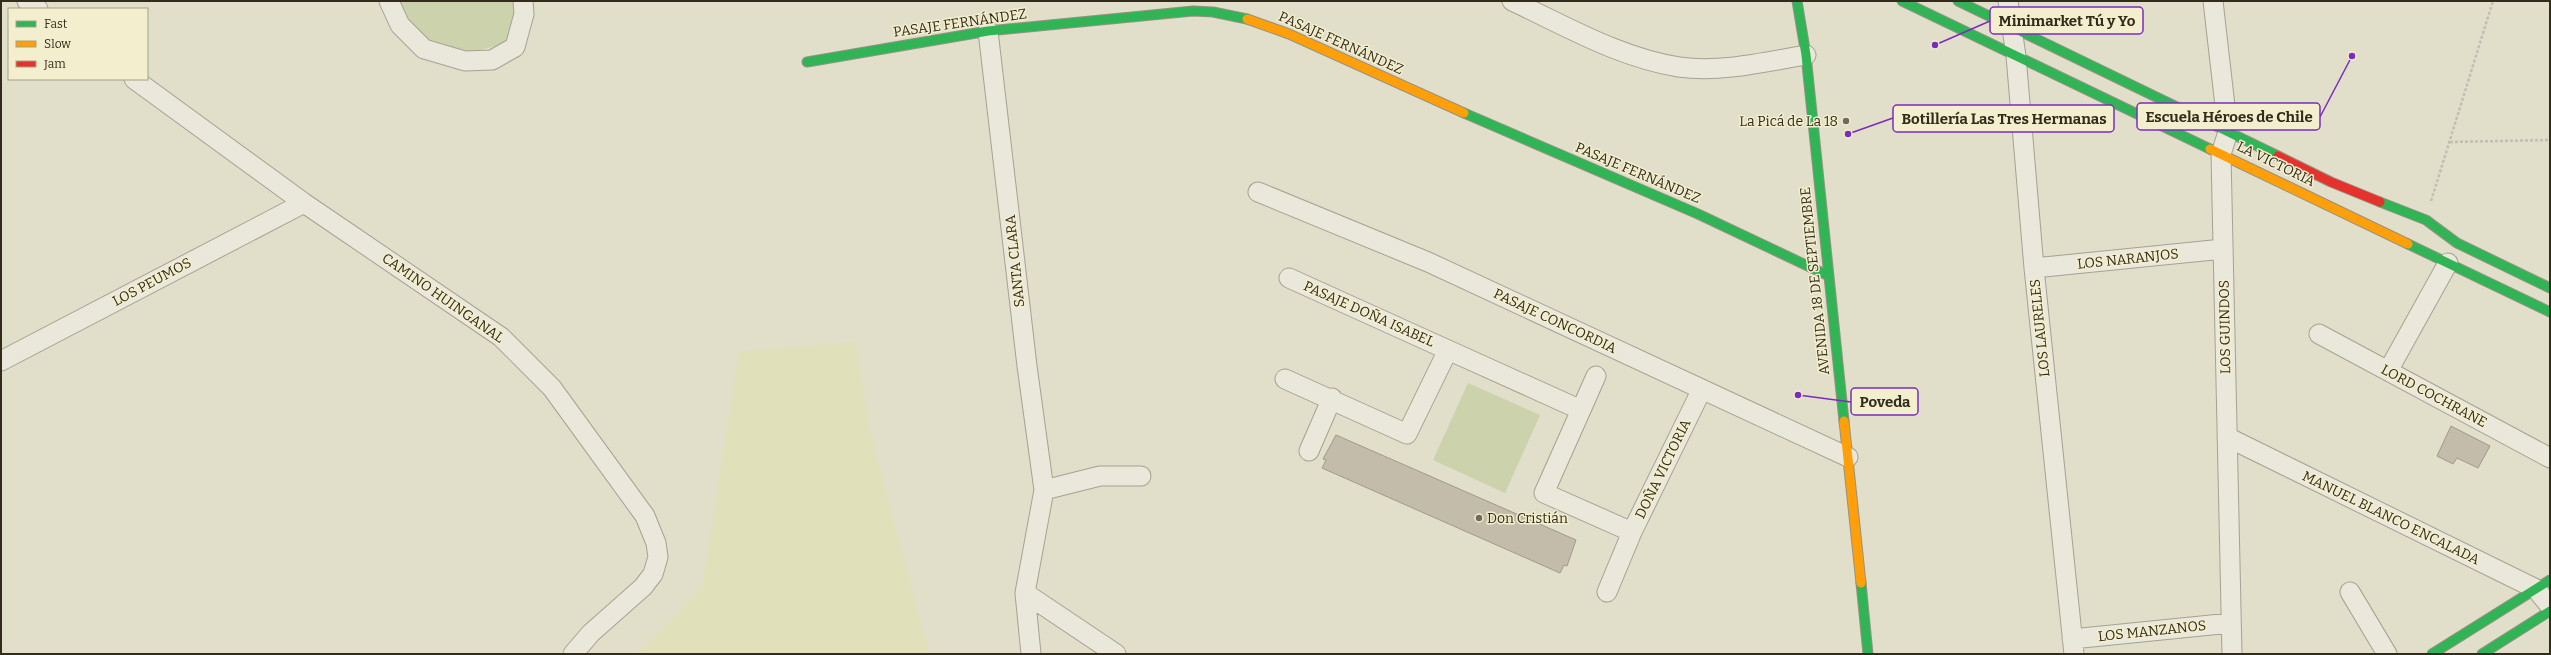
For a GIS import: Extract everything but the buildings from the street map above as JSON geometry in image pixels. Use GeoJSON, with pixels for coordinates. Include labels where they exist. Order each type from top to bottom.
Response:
{"type":"FeatureCollection","features":[{"type":"Feature","properties":{"kind":"street"},"geometry":{"type":"LineString","coordinates":[[28,1],[37,8]]}},
{"type":"Feature","properties":{"kind":"street"},"geometry":{"type":"LineString","coordinates":[[389,1],[400,25],[424,49],[465,62],[492,60],[516,48],[524,14],[523,1]]}},
{"type":"Feature","properties":{"kind":"street"},"geometry":{"type":"LineString","coordinates":[[1512,1],[1628,55],[1680,67],[1731,67],[1806,55]]}},
{"type":"Feature","properties":{"kind":"street"},"geometry":{"type":"LineString","coordinates":[[1791,1],[1800,19]]}},
{"type":"Feature","properties":{"kind":"street","name":"AVENIDA 18 DE SEPTIEMBRE"},"geometry":{"type":"LineString","coordinates":[[1797,1],[1806,55],[1868,654]]}},
{"type":"Feature","properties":{"kind":"street","name":"LA VICTORIA"},"geometry":{"type":"LineString","coordinates":[[1902,1],[2550,312]]}},
{"type":"Feature","properties":{"kind":"street","name":"LA VICTORIA"},"geometry":{"type":"LineString","coordinates":[[1958,1],[2331,182],[2426,220],[2457,243],[2550,288]]}},
{"type":"Feature","properties":{"kind":"street","name":"LOS LAURELES"},"geometry":{"type":"LineString","coordinates":[[2008,1],[2016,56],[2034,268],[2073,646]]}},
{"type":"Feature","properties":{"kind":"street","name":"LOS GUINDOS"},"geometry":{"type":"LineString","coordinates":[[2213,1],[2228,132],[2221,154],[2232,654]]}},
{"type":"Feature","properties":{"kind":"street","name":"PASAJE FERNÁNDEZ"},"geometry":{"type":"LineString","coordinates":[[807,62],[988,31],[1193,11],[1217,11],[1245,17],[1724,225],[1829,276]]}},
{"type":"Feature","properties":{"kind":"street","name":"SANTA CLARA"},"geometry":{"type":"LineString","coordinates":[[988,31],[1027,366],[1044,490],[1025,593],[1031,654]]}},
{"type":"Feature","properties":{"kind":"street","name":"CAMINO HUINGANAL"},"geometry":{"type":"LineString","coordinates":[[135,80],[304,203],[501,337],[552,388],[645,516],[656,543],[658,558],[653,574],[643,587],[591,633],[573,654]]}},
{"type":"Feature","properties":{"kind":"street","name":"PASAJE CONCORDIA"},"geometry":{"type":"LineString","coordinates":[[1258,192],[1428,262],[1848,457]]}},
{"type":"Feature","properties":{"kind":"street","name":"LOS PEUMOS"},"geometry":{"type":"LineString","coordinates":[[1,362],[304,203]]}},
{"type":"Feature","properties":{"kind":"street","name":"LOS NARANJOS"},"geometry":{"type":"LineString","coordinates":[[2034,268],[2223,249]]}},
{"type":"Feature","properties":{"kind":"street"},"geometry":{"type":"LineString","coordinates":[[2388,372],[2448,263]]}},
{"type":"Feature","properties":{"kind":"street","name":"PASAJE DOÑA ISABEL"},"geometry":{"type":"LineString","coordinates":[[1289,278],[1448,350]]}},
{"type":"Feature","properties":{"kind":"street","name":"LORD COCHRANE"},"geometry":{"type":"LineString","coordinates":[[2319,334],[2550,458]]}},
{"type":"Feature","properties":{"kind":"street"},"geometry":{"type":"LineString","coordinates":[[1285,379],[1332,398],[1407,434],[1448,350],[1581,410]]}},
{"type":"Feature","properties":{"kind":"street","name":"DOÑA VICTORIA"},"geometry":{"type":"LineString","coordinates":[[1596,376],[1544,493],[1632,532],[1702,389]]}},
{"type":"Feature","properties":{"kind":"street"},"geometry":{"type":"LineString","coordinates":[[1309,451],[1332,398]]}},
{"type":"Feature","properties":{"kind":"street","name":"MANUEL BLANCO ENCALADA"},"geometry":{"type":"LineString","coordinates":[[2227,437],[2543,584],[2550,606]]}},
{"type":"Feature","properties":{"kind":"street"},"geometry":{"type":"LineString","coordinates":[[1044,490],[1100,476],[1141,476]]}},
{"type":"Feature","properties":{"kind":"street"},"geometry":{"type":"LineString","coordinates":[[1607,592],[1632,532]]}},
{"type":"Feature","properties":{"kind":"street"},"geometry":{"type":"LineString","coordinates":[[2432,654],[2543,584]]}},
{"type":"Feature","properties":{"kind":"street"},"geometry":{"type":"LineString","coordinates":[[2350,592],[2387,654]]}},
{"type":"Feature","properties":{"kind":"street"},"geometry":{"type":"LineString","coordinates":[[1025,593],[1116,654]]}},
{"type":"Feature","properties":{"kind":"street"},"geometry":{"type":"LineString","coordinates":[[2490,652],[2550,611]]}},
{"type":"Feature","properties":{"kind":"street","name":"LOS MANZANOS"},"geometry":{"type":"LineString","coordinates":[[2073,646],[2231,623]]}},
{"type":"Feature","properties":{"kind":"path"},"geometry":{"type":"LineString","coordinates":[[2426,220],[2493,1]]}},
{"type":"Feature","properties":{"kind":"path"},"geometry":{"type":"LineString","coordinates":[[2450,142],[2550,140]]}},
{"type":"Feature","properties":{"kind":"green space"},"geometry":{"type":"Polygon","coordinates":[[[392,1],[515,1],[515,29],[503,44],[465,54],[431,48],[392,1]]]}},
{"type":"Feature","properties":{"kind":"green space"},"geometry":{"type":"Polygon","coordinates":[[[856,342],[871,435],[929,654],[637,654],[702,587],[739,351],[856,342]]]}},
{"type":"Feature","properties":{"kind":"green space"},"geometry":{"type":"Polygon","coordinates":[[[1468,383],[1540,415],[1505,493],[1433,460],[1468,383]]]}},
{"type":"Feature","properties":{"kind":"traffic: fast"},"geometry":{"type":"LineString","coordinates":[[1797,1],[1806,55],[1844,421]]}},
{"type":"Feature","properties":{"kind":"traffic: fast"},"geometry":{"type":"LineString","coordinates":[[1902,1],[2210,149]]}},
{"type":"Feature","properties":{"kind":"traffic: fast"},"geometry":{"type":"LineString","coordinates":[[1958,1],[2278,156]]}},
{"type":"Feature","properties":{"kind":"traffic: fast"},"geometry":{"type":"LineString","coordinates":[[807,62],[988,31],[1193,11],[1213,12],[1247,19]]}},
{"type":"Feature","properties":{"kind":"traffic: fast"},"geometry":{"type":"LineString","coordinates":[[1464,113],[1698,214],[1829,276]]}},
{"type":"Feature","properties":{"kind":"traffic: fast"},"geometry":{"type":"LineString","coordinates":[[2380,202],[2426,220],[2457,243],[2550,288]]}},
{"type":"Feature","properties":{"kind":"traffic: fast"},"geometry":{"type":"LineString","coordinates":[[2408,244],[2550,312]]}},
{"type":"Feature","properties":{"kind":"traffic: fast"},"geometry":{"type":"LineString","coordinates":[[2432,654],[2550,580]]}},
{"type":"Feature","properties":{"kind":"traffic: fast"},"geometry":{"type":"LineString","coordinates":[[1861,583],[1868,654]]}},
{"type":"Feature","properties":{"kind":"traffic: fast"},"geometry":{"type":"LineString","coordinates":[[2482,654],[2550,611]]}},
{"type":"Feature","properties":{"kind":"traffic: slow"},"geometry":{"type":"LineString","coordinates":[[1247,19],[1289,34],[1464,113]]}},
{"type":"Feature","properties":{"kind":"traffic: slow"},"geometry":{"type":"LineString","coordinates":[[2210,149],[2408,244]]}},
{"type":"Feature","properties":{"kind":"traffic: slow"},"geometry":{"type":"LineString","coordinates":[[1844,421],[1861,583]]}},
{"type":"Feature","properties":{"kind":"traffic: jam"},"geometry":{"type":"LineString","coordinates":[[2278,156],[2331,182],[2380,202]]}},
{"type":"Feature","properties":{"kind":"place","name":"Minimarket Tú y Yo"},"geometry":{"type":"Point","coordinates":[1935,45]}},
{"type":"Feature","properties":{"kind":"place","name":"Escuela Héroes de Chile"},"geometry":{"type":"Point","coordinates":[2352,56]}},
{"type":"Feature","properties":{"kind":"place","name":"La Picá de La 18"},"geometry":{"type":"Point","coordinates":[1846,121]}},
{"type":"Feature","properties":{"kind":"place","name":"Botillería Las Tres Hermanas"},"geometry":{"type":"Point","coordinates":[1848,134]}},
{"type":"Feature","properties":{"kind":"place","name":"Poveda"},"geometry":{"type":"Point","coordinates":[1798,395]}},
{"type":"Feature","properties":{"kind":"place","name":"Don Cristián"},"geometry":{"type":"Point","coordinates":[1479,518]}}]}
